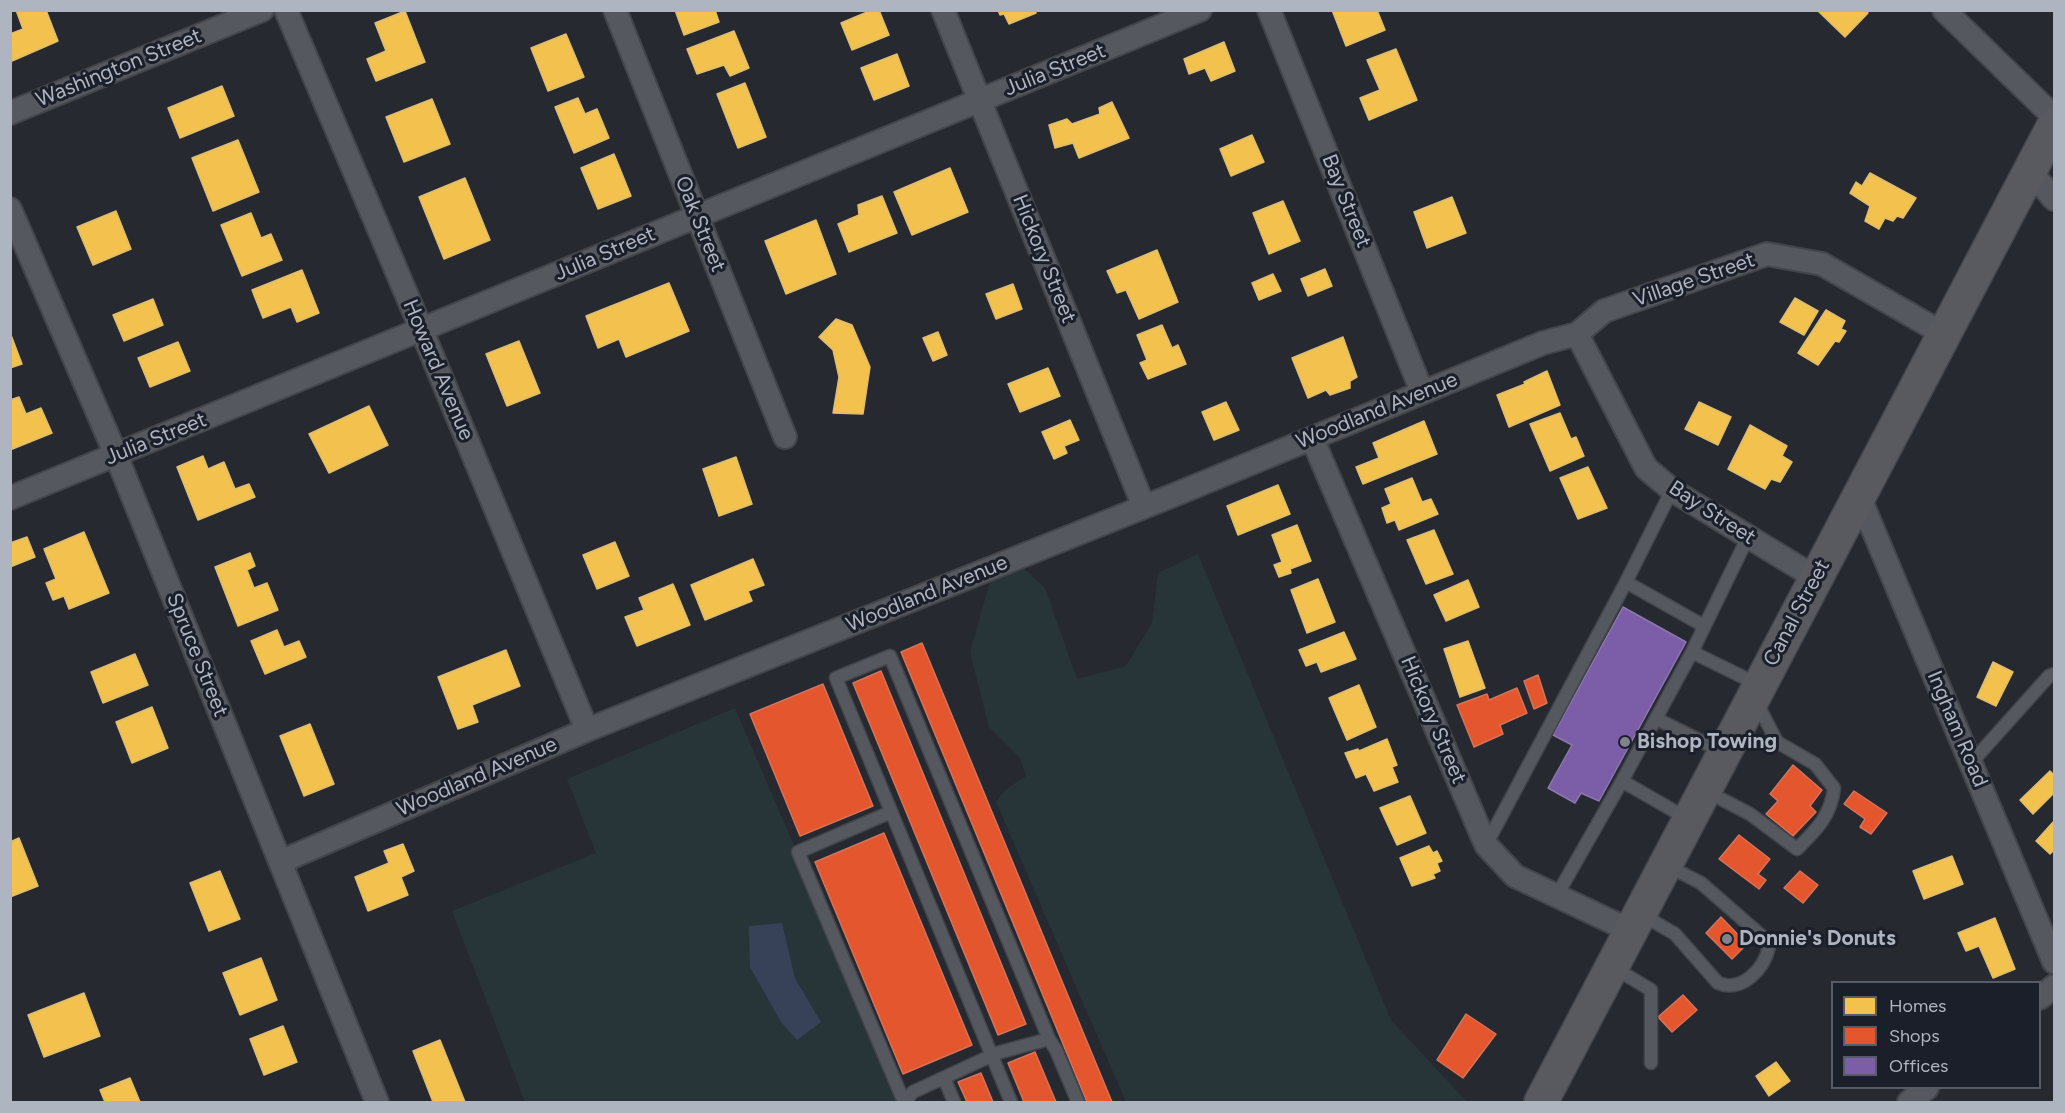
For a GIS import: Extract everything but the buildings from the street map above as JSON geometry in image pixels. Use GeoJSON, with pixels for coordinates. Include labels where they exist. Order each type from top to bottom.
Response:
{"type":"FeatureCollection","features":[{"type":"Feature","properties":{"kind":"main road","name":"Canal Street"},"geometry":{"type":"LineString","coordinates":[[1540,1102],[2055,125]]}},
{"type":"Feature","properties":{"kind":"street","name":"Washington Street"},"geometry":{"type":"LineString","coordinates":[[10,112],[262,10]]}},
{"type":"Feature","properties":{"kind":"street","name":"Howard Avenue"},"geometry":{"type":"LineString","coordinates":[[286,10],[422,331],[586,730]]}},
{"type":"Feature","properties":{"kind":"street","name":"Oak Street"},"geometry":{"type":"LineString","coordinates":[[615,10],[785,437]]}},
{"type":"Feature","properties":{"kind":"street","name":"Hickory Street"},"geometry":{"type":"LineString","coordinates":[[943,10],[1144,507]]}},
{"type":"Feature","properties":{"kind":"street","name":"Julia Street"},"geometry":{"type":"LineString","coordinates":[[10,498],[422,331],[1200,10]]}},
{"type":"Feature","properties":{"kind":"street","name":"Bay Street"},"geometry":{"type":"LineString","coordinates":[[1269,10],[1422,392]]}},
{"type":"Feature","properties":{"kind":"street"},"geometry":{"type":"LineString","coordinates":[[1944,10],[2055,117]]}},
{"type":"Feature","properties":{"kind":"street"},"geometry":{"type":"LineString","coordinates":[[2030,171],[2055,199]]}},
{"type":"Feature","properties":{"kind":"street","name":"Spruce Street"},"geometry":{"type":"LineString","coordinates":[[10,209],[116,455],[377,1102]]}},
{"type":"Feature","properties":{"kind":"street","name":"Village Street"},"geometry":{"type":"LineString","coordinates":[[1577,334],[1604,311],[1767,254],[1822,264],[1944,334]]}},
{"type":"Feature","properties":{"kind":"street","name":"Bay Street"},"geometry":{"type":"LineString","coordinates":[[1577,334],[1646,468],[1672,490],[1816,578]]}},
{"type":"Feature","properties":{"kind":"street","name":"Woodland Avenue"},"geometry":{"type":"LineString","coordinates":[[280,862],[586,730],[1144,507],[1543,343],[1577,334]]}},
{"type":"Feature","properties":{"kind":"street","name":"Hickory Street"},"geometry":{"type":"LineString","coordinates":[[1312,438],[1486,845],[1515,876],[1557,896],[1635,922]]}},
{"type":"Feature","properties":{"kind":"street","name":"Ingham Road"},"geometry":{"type":"LineString","coordinates":[[1859,496],[2055,962]]}},
{"type":"Feature","properties":{"kind":"street"},"geometry":{"type":"LineString","coordinates":[[2041,997],[2055,986]]}},
{"type":"Feature","properties":{"kind":"street"},"geometry":{"type":"LineString","coordinates":[[1909,1102],[1926,1089]]}},
{"type":"Feature","properties":{"kind":"lane"},"geometry":{"type":"LineString","coordinates":[[1486,845],[1626,582],[1672,490]]}},
{"type":"Feature","properties":{"kind":"lane"},"geometry":{"type":"LineString","coordinates":[[1557,896],[1657,719],[1748,537]]}},
{"type":"Feature","properties":{"kind":"lane"},"geometry":{"type":"LineString","coordinates":[[1626,582],[1704,626]]}},
{"type":"Feature","properties":{"kind":"lane"},"geometry":{"type":"LineString","coordinates":[[1692,652],[1757,691],[1777,741],[1815,764],[1834,788],[1832,806],[1821,826],[1797,849],[1750,814],[1705,790]]}},
{"type":"Feature","properties":{"kind":"lane"},"geometry":{"type":"LineString","coordinates":[[1011,1102],[836,678],[890,656],[1048,1039],[1056,1050],[1078,1102]]}},
{"type":"Feature","properties":{"kind":"lane"},"geometry":{"type":"LineString","coordinates":[[1971,763],[2049,676],[2055,674]]}},
{"type":"Feature","properties":{"kind":"lane"},"geometry":{"type":"LineString","coordinates":[[1657,719],[1724,753]]}},
{"type":"Feature","properties":{"kind":"lane"},"geometry":{"type":"LineString","coordinates":[[1622,781],[1689,819]]}},
{"type":"Feature","properties":{"kind":"lane"},"geometry":{"type":"LineString","coordinates":[[891,812],[798,852],[904,1102],[913,1092],[992,1056],[1048,1039]]}},
{"type":"Feature","properties":{"kind":"lane"},"geometry":{"type":"LineString","coordinates":[[1635,922],[1675,934],[1718,982],[1727,986],[1744,982],[1757,971],[1766,958],[1769,946],[1764,938],[1701,883],[1666,864]]}},
{"type":"Feature","properties":{"kind":"lane"},"geometry":{"type":"LineString","coordinates":[[1612,966],[1652,990],[1651,1063]]}},
{"type":"Feature","properties":{"kind":"lane"},"geometry":{"type":"LineString","coordinates":[[944,1078],[954,1102]]}},
{"type":"Feature","properties":{"kind":"shaded area"},"geometry":{"type":"Polygon","coordinates":[[[1198,554],[1391,1020],[1467,1102],[1126,1102],[996,802],[1006,789],[1026,776],[1020,758],[989,727],[970,652],[990,582],[1016,561],[1045,588],[1077,679],[1126,666],[1152,623],[1158,573],[1198,554]]]}},
{"type":"Feature","properties":{"kind":"shaded area"},"geometry":{"type":"Polygon","coordinates":[[[735,708],[904,1102],[525,1102],[452,911],[596,853],[567,779],[735,708]],[[782,924],[749,926],[821,1022],[795,978],[782,924]]]}},
{"type":"Feature","properties":{"kind":"water"},"geometry":{"type":"Polygon","coordinates":[[[782,923],[795,978],[821,1022],[797,1040],[781,1022],[750,967],[749,926],[782,923]]]}},
{"type":"Feature","properties":{"kind":"place","name":"Bishop Towing"},"geometry":{"type":"Point","coordinates":[1625,742]}},
{"type":"Feature","properties":{"kind":"place","name":"Donnie's Donuts"},"geometry":{"type":"Point","coordinates":[1727,939]}}]}
